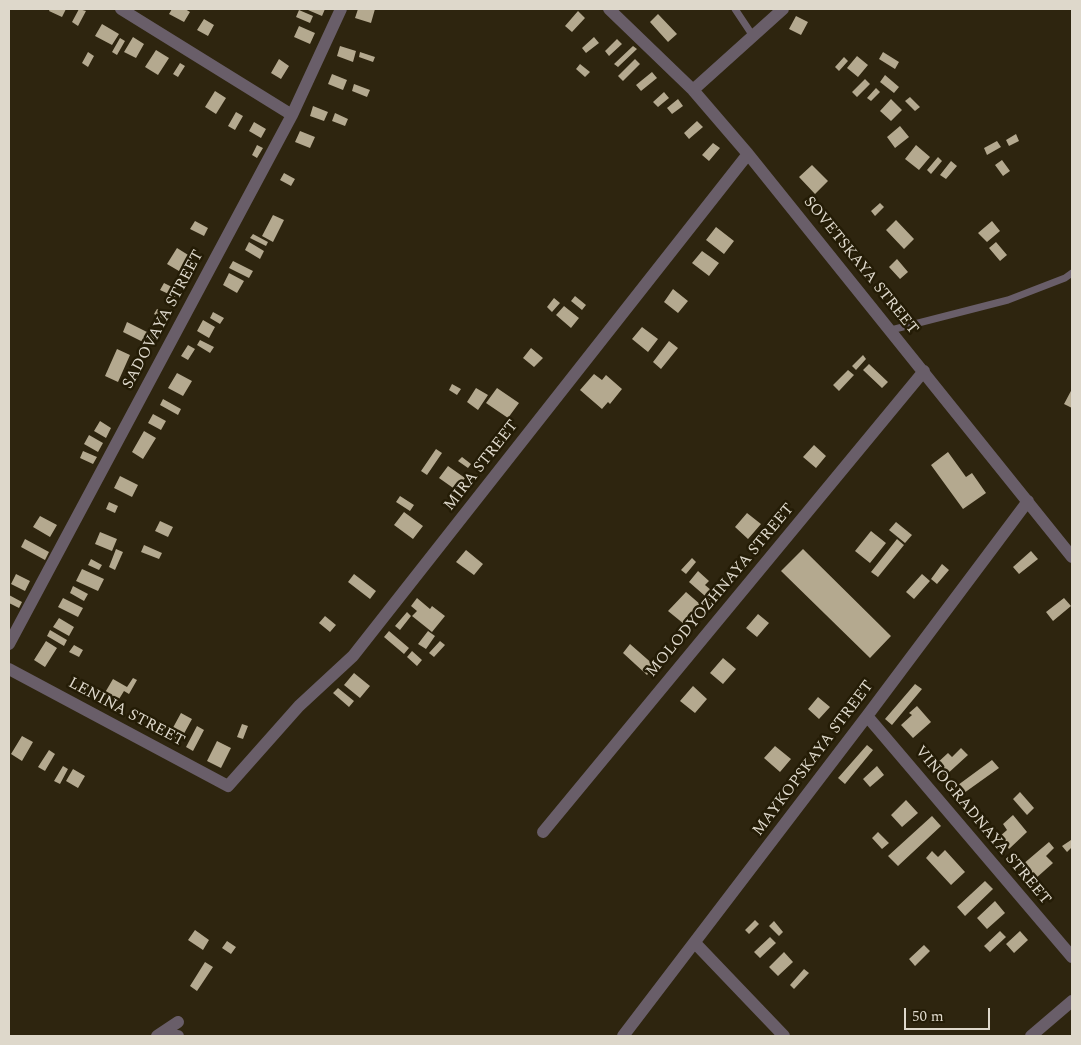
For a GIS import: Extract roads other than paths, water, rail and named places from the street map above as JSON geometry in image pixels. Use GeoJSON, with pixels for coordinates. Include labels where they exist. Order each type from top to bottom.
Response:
{"type":"FeatureCollection","features":[{"type":"Feature","properties":{"kind":"street"},"geometry":{"type":"LineString","coordinates":[[121,9],[292,115]]}},
{"type":"Feature","properties":{"kind":"street","name":"SADOVAYA STREET"},"geometry":{"type":"LineString","coordinates":[[9,644],[292,115],[340,9]]}},
{"type":"Feature","properties":{"kind":"street","name":"SOVETSKAYA STREET"},"geometry":{"type":"LineString","coordinates":[[609,9],[693,90],[748,154],[1072,557]]}},
{"type":"Feature","properties":{"kind":"street"},"geometry":{"type":"LineString","coordinates":[[693,90],[783,9]]}},
{"type":"Feature","properties":{"kind":"street","name":"MIRA STREET"},"geometry":{"type":"LineString","coordinates":[[228,786],[299,706],[353,656],[748,154]]}},
{"type":"Feature","properties":{"kind":"street","name":"MOLODYOZHNAYA STREET"},"geometry":{"type":"LineString","coordinates":[[543,832],[924,371]]}},
{"type":"Feature","properties":{"kind":"street","name":"MAYKOPSKAYA STREET"},"geometry":{"type":"LineString","coordinates":[[623,1036],[1028,501]]}},
{"type":"Feature","properties":{"kind":"street","name":"LENINA STREET"},"geometry":{"type":"LineString","coordinates":[[9,668],[228,786]]}},
{"type":"Feature","properties":{"kind":"street","name":"VINOGRADNAYA STREET"},"geometry":{"type":"LineString","coordinates":[[867,716],[1072,957]]}},
{"type":"Feature","properties":{"kind":"street"},"geometry":{"type":"LineString","coordinates":[[695,943],[784,1036]]}},
{"type":"Feature","properties":{"kind":"street"},"geometry":{"type":"LineString","coordinates":[[1031,1036],[1072,1001]]}},
{"type":"Feature","properties":{"kind":"street"},"geometry":{"type":"LineString","coordinates":[[158,1036],[178,1022]]}},
{"type":"Feature","properties":{"kind":"street"},"geometry":{"type":"LineString","coordinates":[[158,1036],[178,1036]]}},
{"type":"Feature","properties":{"kind":"lane"},"geometry":{"type":"LineString","coordinates":[[735,9],[753,36]]}},
{"type":"Feature","properties":{"kind":"lane"},"geometry":{"type":"LineString","coordinates":[[891,330],[1008,300],[1065,278],[1072,273]]}}]}
